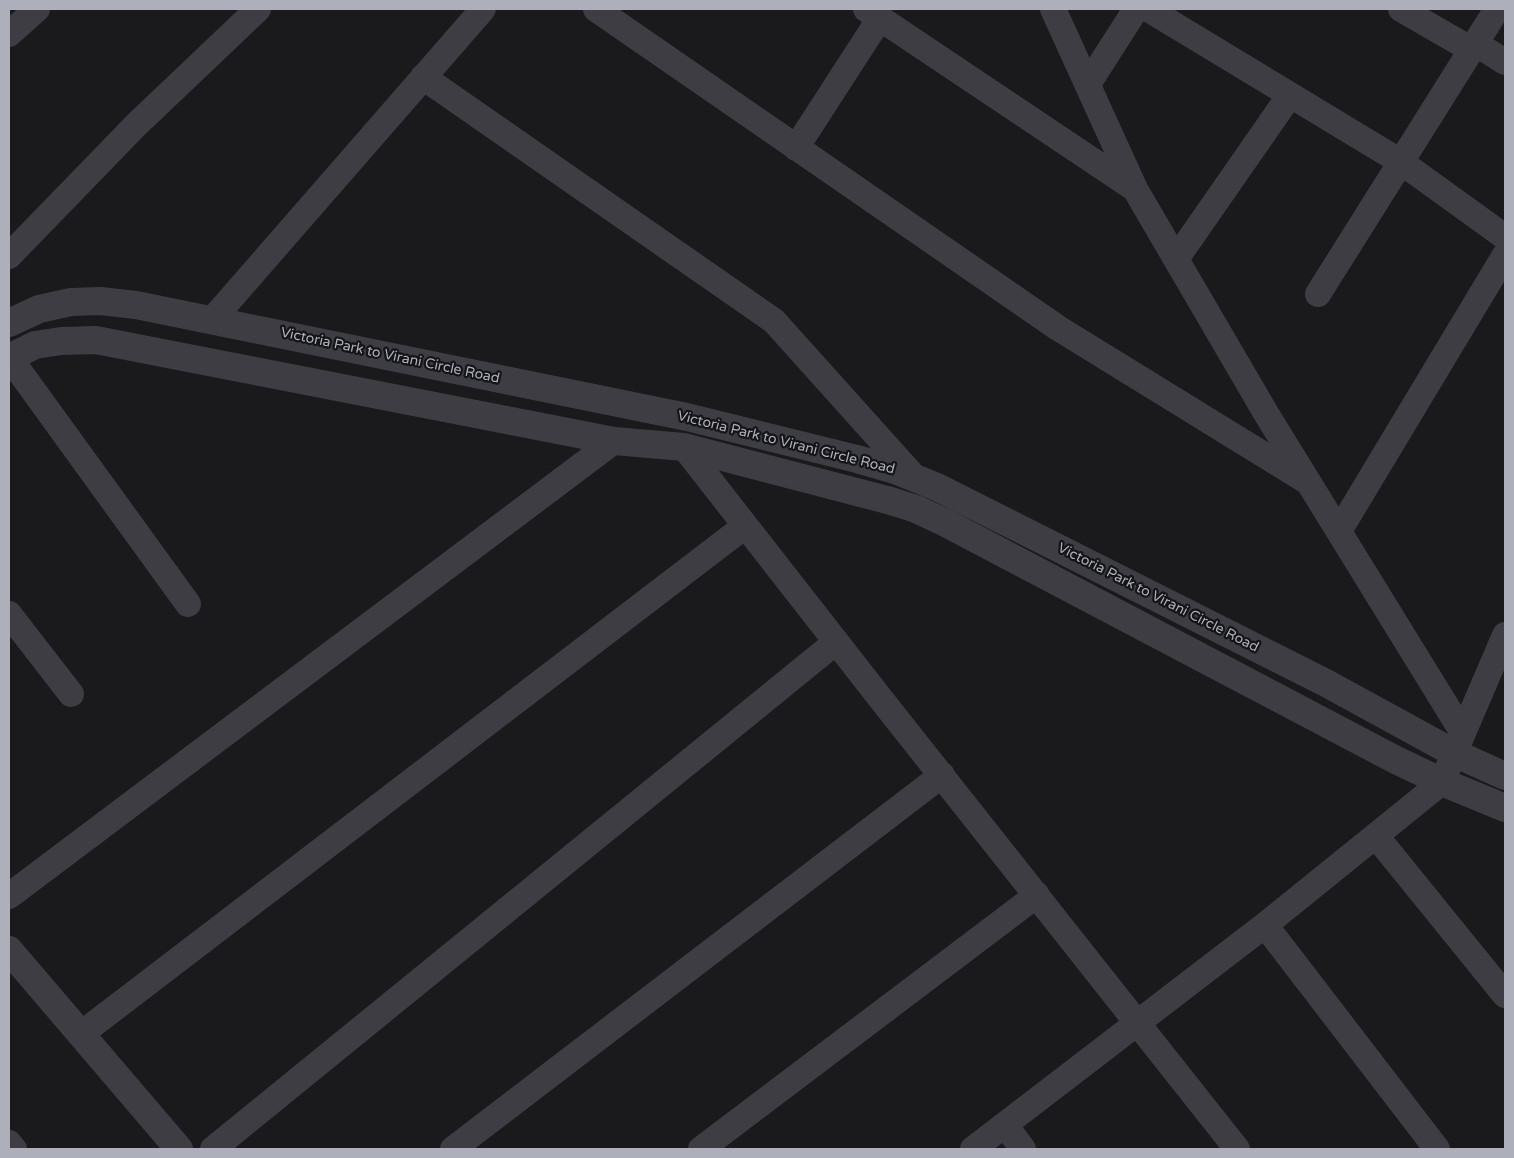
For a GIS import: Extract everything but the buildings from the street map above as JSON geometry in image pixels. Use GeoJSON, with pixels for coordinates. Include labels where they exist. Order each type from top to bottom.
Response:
{"type":"FeatureCollection","features":[{"type":"Feature","properties":{"kind":"street"},"geometry":{"type":"LineString","coordinates":[[9,34],[37,9]]}},
{"type":"Feature","properties":{"kind":"street"},"geometry":{"type":"LineString","coordinates":[[9,256],[136,125],[258,9]]}},
{"type":"Feature","properties":{"kind":"street"},"geometry":{"type":"LineString","coordinates":[[212,320],[483,9]]}},
{"type":"Feature","properties":{"kind":"street"},"geometry":{"type":"LineString","coordinates":[[596,9],[1058,328],[1308,482]]}},
{"type":"Feature","properties":{"kind":"street"},"geometry":{"type":"LineString","coordinates":[[1053,9],[1135,189],[1267,415],[1338,531],[1458,743]]}},
{"type":"Feature","properties":{"kind":"street"},"geometry":{"type":"LineString","coordinates":[[1088,84],[1136,9]]}},
{"type":"Feature","properties":{"kind":"street"},"geometry":{"type":"LineString","coordinates":[[1148,9],[1401,162],[1505,237]]}},
{"type":"Feature","properties":{"kind":"street"},"geometry":{"type":"LineString","coordinates":[[1401,9],[1505,62]]}},
{"type":"Feature","properties":{"kind":"street"},"geometry":{"type":"LineString","coordinates":[[1318,294],[1497,9]]}},
{"type":"Feature","properties":{"kind":"street"},"geometry":{"type":"LineString","coordinates":[[796,148],[873,13],[1135,189]]}},
{"type":"Feature","properties":{"kind":"street"},"geometry":{"type":"LineString","coordinates":[[423,77],[774,321],[915,478]]}},
{"type":"Feature","properties":{"kind":"street"},"geometry":{"type":"LineString","coordinates":[[1176,259],[1290,95]]}},
{"type":"Feature","properties":{"kind":"street"},"geometry":{"type":"LineString","coordinates":[[1338,531],[1505,255]]}},
{"type":"Feature","properties":{"kind":"street","name":"Victoria Park to Virani Circle Road"},"geometry":{"type":"LineString","coordinates":[[9,323],[39,309],[70,302],[100,301],[136,305],[671,414],[895,470],[937,487],[1326,683],[1458,743],[1505,776]]}},
{"type":"Feature","properties":{"kind":"street","name":"Victoria Park to Virani Circle Road"},"geometry":{"type":"LineString","coordinates":[[9,357],[35,345],[61,341],[96,340],[614,441],[684,447],[916,509],[1373,748],[1442,782],[1505,808]]}},
{"type":"Feature","properties":{"kind":"street"},"geometry":{"type":"LineString","coordinates":[[9,357],[188,604]]}},
{"type":"Feature","properties":{"kind":"street"},"geometry":{"type":"LineString","coordinates":[[9,896],[614,441]]}},
{"type":"Feature","properties":{"kind":"street"},"geometry":{"type":"LineString","coordinates":[[684,447],[1238,1149]]}},
{"type":"Feature","properties":{"kind":"street"},"geometry":{"type":"LineString","coordinates":[[806,479],[812,448]]}},
{"type":"Feature","properties":{"kind":"street"},"geometry":{"type":"LineString","coordinates":[[81,1034],[745,526]]}},
{"type":"Feature","properties":{"kind":"street"},"geometry":{"type":"LineString","coordinates":[[9,614],[71,694]]}},
{"type":"Feature","properties":{"kind":"street"},"geometry":{"type":"LineString","coordinates":[[973,1149],[1265,925],[1442,782],[1505,635]]}},
{"type":"Feature","properties":{"kind":"street"},"geometry":{"type":"LineString","coordinates":[[214,1149],[836,642]]}},
{"type":"Feature","properties":{"kind":"street"},"geometry":{"type":"LineString","coordinates":[[454,1149],[942,775]]}},
{"type":"Feature","properties":{"kind":"street"},"geometry":{"type":"LineString","coordinates":[[1376,836],[1505,995]]}},
{"type":"Feature","properties":{"kind":"street"},"geometry":{"type":"LineString","coordinates":[[701,1149],[1037,895]]}},
{"type":"Feature","properties":{"kind":"street"},"geometry":{"type":"LineString","coordinates":[[1265,925],[1437,1149]]}},
{"type":"Feature","properties":{"kind":"street"},"geometry":{"type":"LineString","coordinates":[[9,950],[179,1149]]}},
{"type":"Feature","properties":{"kind":"street"},"geometry":{"type":"LineString","coordinates":[[1005,1125],[1024,1149]]}},
{"type":"Feature","properties":{"kind":"street"},"geometry":{"type":"LineString","coordinates":[[9,1143],[14,1149]]}}]}
